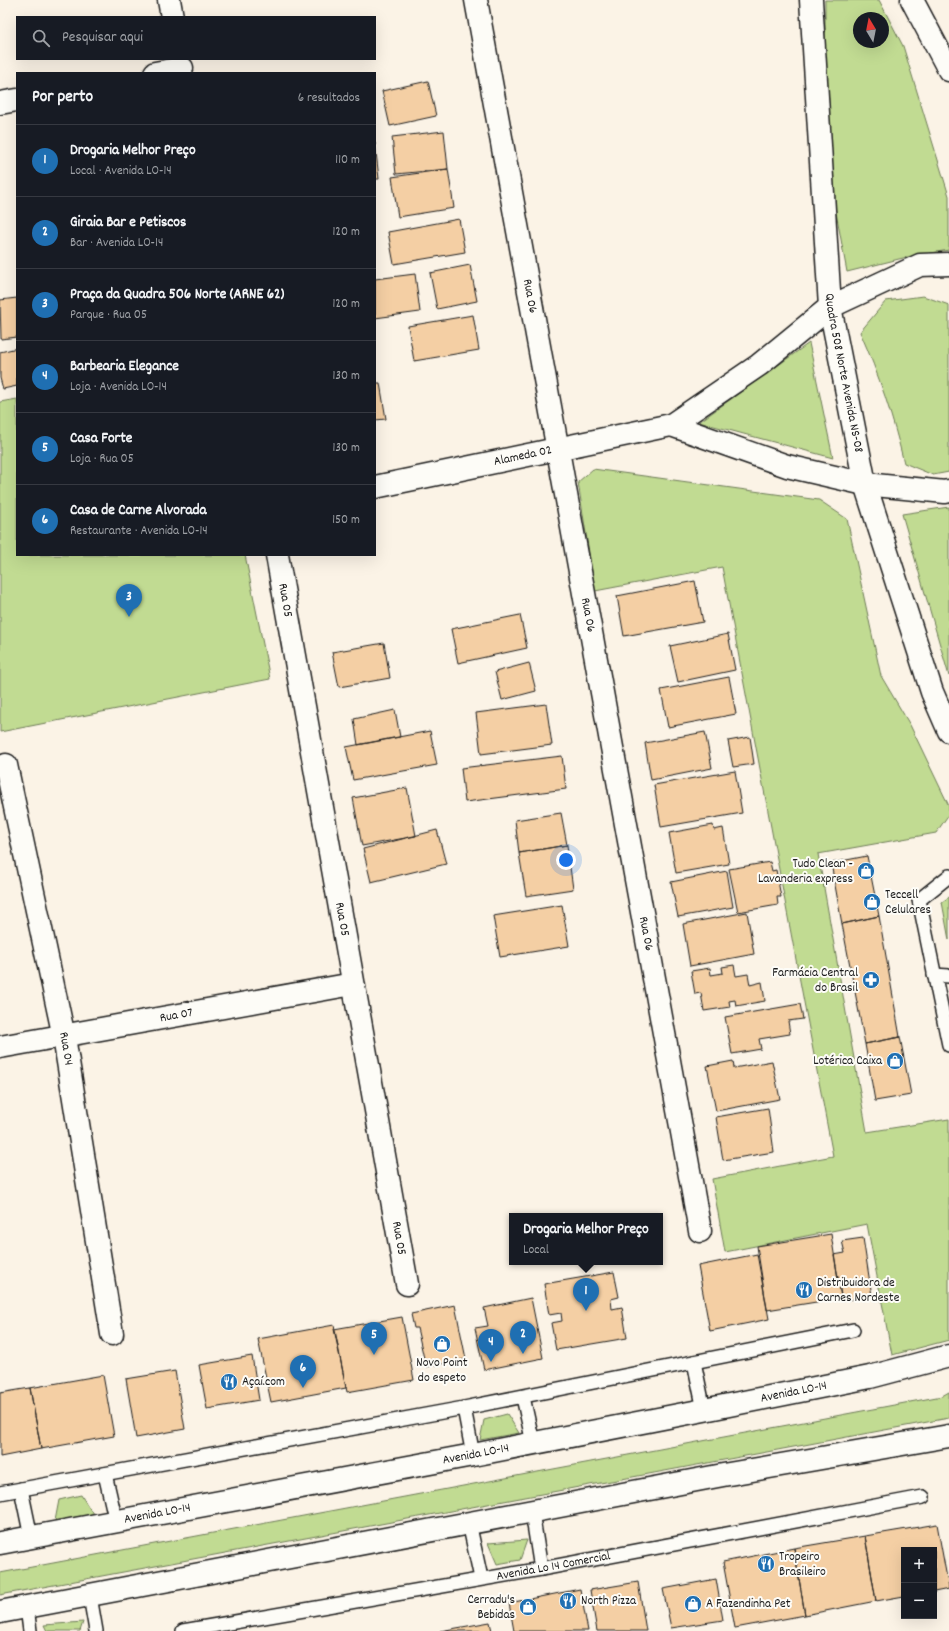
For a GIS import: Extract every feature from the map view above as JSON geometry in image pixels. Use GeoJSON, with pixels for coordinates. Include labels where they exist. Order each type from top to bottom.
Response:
{"type":"FeatureCollection","features":[{"type":"Feature","properties":{"kind":"street"},"geometry":{"type":"LineString","coordinates":[[169,0],[172,16]]}},
{"type":"Feature","properties":{"kind":"street","name":"Rua 06"},"geometry":{"type":"LineString","coordinates":[[476,0],[700,1231]]}},
{"type":"Feature","properties":{"kind":"street","name":"Quadra 508 Norte Avenida NS-08"},"geometry":{"type":"LineString","coordinates":[[811,0],[830,307],[865,484],[932,692],[949,731]]}},
{"type":"Feature","properties":{"kind":"street"},"geometry":{"type":"LineString","coordinates":[[912,0],[949,70]]}},
{"type":"Feature","properties":{"kind":"street"},"geometry":{"type":"LineString","coordinates":[[160,72],[182,67]]}},
{"type":"Feature","properties":{"kind":"street"},"geometry":{"type":"LineString","coordinates":[[0,103],[16,100]]}},
{"type":"Feature","properties":{"kind":"street"},"geometry":{"type":"LineString","coordinates":[[671,425],[759,365],[830,307],[920,266],[949,264]]}},
{"type":"Feature","properties":{"kind":"street"},"geometry":{"type":"LineString","coordinates":[[671,425],[787,466],[865,484],[945,492],[949,491]]}},
{"type":"Feature","properties":{"kind":"street","name":"Alameda 02"},"geometry":{"type":"LineString","coordinates":[[376,487],[671,425]]}},
{"type":"Feature","properties":{"kind":"street","name":"Rua 05"},"geometry":{"type":"LineString","coordinates":[[277,556],[407,1284]]}},
{"type":"Feature","properties":{"kind":"street","name":"Rua 04"},"geometry":{"type":"LineString","coordinates":[[6,765],[64,1037],[112,1334]]}},
{"type":"Feature","properties":{"kind":"street","name":"Rua 07"},"geometry":{"type":"LineString","coordinates":[[0,1047],[64,1037],[353,984]]}},
{"type":"Feature","properties":{"kind":"street","name":"Avenida LO-14"},"geometry":{"type":"LineString","coordinates":[[0,1542],[116,1522],[704,1410],[870,1377],[949,1356]]}},
{"type":"Feature","properties":{"kind":"street"},"geometry":{"type":"LineString","coordinates":[[0,1612],[90,1596],[469,1522],[532,1512],[723,1475],[949,1436]]}},
{"type":"Feature","properties":{"kind":"lane"},"geometry":{"type":"LineString","coordinates":[[949,876],[919,900],[949,1045]]}},
{"type":"Feature","properties":{"kind":"lane"},"geometry":{"type":"LineString","coordinates":[[934,975],[949,976]]}},
{"type":"Feature","properties":{"kind":"lane"},"geometry":{"type":"LineString","coordinates":[[0,1493],[522,1397],[853,1330]]}},
{"type":"Feature","properties":{"kind":"lane"},"geometry":{"type":"LineString","coordinates":[[694,1362],[704,1410]]}},
{"type":"Feature","properties":{"kind":"lane"},"geometry":{"type":"LineString","coordinates":[[522,1397],[533,1443]]}},
{"type":"Feature","properties":{"kind":"lane"},"geometry":{"type":"LineString","coordinates":[[464,1408],[473,1455]]}},
{"type":"Feature","properties":{"kind":"lane"},"geometry":{"type":"LineString","coordinates":[[105,1474],[116,1522]]}},
{"type":"Feature","properties":{"kind":"lane"},"geometry":{"type":"LineString","coordinates":[[21,1489],[30,1537]]}},
{"type":"Feature","properties":{"kind":"lane","name":"Avenida Lo 14 Comercial"},"geometry":{"type":"LineString","coordinates":[[183,1631],[481,1578],[541,1569],[923,1497]]}},
{"type":"Feature","properties":{"kind":"lane"},"geometry":{"type":"LineString","coordinates":[[532,1512],[541,1569]]}},
{"type":"Feature","properties":{"kind":"lane"},"geometry":{"type":"LineString","coordinates":[[469,1522],[481,1578]]}},
{"type":"Feature","properties":{"kind":"lane"},"geometry":{"type":"LineString","coordinates":[[90,1596],[96,1631]]}},
{"type":"Feature","properties":{"kind":"lane"},"geometry":{"type":"LineString","coordinates":[[27,1607],[30,1631]]}},
{"type":"Feature","properties":{"kind":"green space"},"geometry":{"type":"Polygon","coordinates":[[[825,0],[879,0],[885,12],[853,12],[853,48],[889,48],[889,19],[903,46],[949,196],[949,250],[907,257],[847,272],[831,185],[825,78],[825,0]]]}},
{"type":"Feature","properties":{"kind":"green space"},"geometry":{"type":"Polygon","coordinates":[[[923,296],[949,305],[949,472],[933,475],[904,463],[885,396],[860,332],[886,301],[923,296]]]}},
{"type":"Feature","properties":{"kind":"green space"},"geometry":{"type":"Polygon","coordinates":[[[809,343],[833,458],[699,422],[809,343]]]}},
{"type":"Feature","properties":{"kind":"green space"},"geometry":{"type":"Polygon","coordinates":[[[16,399],[16,556],[245,556],[270,679],[0,732],[0,402],[16,399]]]}},
{"type":"Feature","properties":{"kind":"green space"},"geometry":{"type":"Polygon","coordinates":[[[593,469],[819,500],[847,519],[881,676],[910,725],[949,806],[949,814],[936,833],[818,854],[867,1132],[949,1119],[949,1340],[892,1355],[867,1224],[725,1252],[712,1179],[833,1156],[722,567],[595,591],[578,482],[593,469]]]}},
{"type":"Feature","properties":{"kind":"green space"},"geometry":{"type":"Polygon","coordinates":[[[949,507],[949,676],[902,514],[949,507]]]}},
{"type":"Feature","properties":{"kind":"green space"},"geometry":{"type":"Polygon","coordinates":[[[949,897],[949,940],[942,902],[949,897]]]}},
{"type":"Feature","properties":{"kind":"green space"},"geometry":{"type":"Polygon","coordinates":[[[949,1392],[949,1418],[0,1595],[0,1573],[942,1396],[949,1392]]]}},
{"type":"Feature","properties":{"kind":"green space"},"geometry":{"type":"Polygon","coordinates":[[[507,1414],[519,1433],[480,1440],[484,1420],[507,1414]]]}},
{"type":"Feature","properties":{"kind":"green space"},"geometry":{"type":"Polygon","coordinates":[[[81,1495],[93,1514],[55,1521],[59,1500],[81,1495]]]}},
{"type":"Feature","properties":{"kind":"green space"},"geometry":{"type":"Polygon","coordinates":[[[527,1540],[520,1560],[497,1564],[488,1543],[527,1540]]]}},
{"type":"Feature","properties":{"kind":"green space"},"geometry":{"type":"Polygon","coordinates":[[[83,1622],[80,1631],[47,1631],[44,1625],[83,1622]]]}},
{"type":"Feature","properties":{"kind":"building"},"geometry":{"type":"Polygon","coordinates":[[[428,81],[436,116],[390,126],[382,91],[428,81]]]}},
{"type":"Feature","properties":{"kind":"building"},"geometry":{"type":"Polygon","coordinates":[[[444,131],[448,169],[396,174],[392,137],[444,131]]]}},
{"type":"Feature","properties":{"kind":"building"},"geometry":{"type":"Polygon","coordinates":[[[376,152],[379,179],[376,179],[376,152]]]}},
{"type":"Feature","properties":{"kind":"building"},"geometry":{"type":"Polygon","coordinates":[[[448,169],[454,208],[398,217],[392,177],[448,169]]]}},
{"type":"Feature","properties":{"kind":"building"},"geometry":{"type":"Polygon","coordinates":[[[459,219],[465,252],[394,264],[388,232],[459,219]]]}},
{"type":"Feature","properties":{"kind":"building"},"geometry":{"type":"Polygon","coordinates":[[[470,265],[477,301],[437,309],[430,273],[470,265]]]}},
{"type":"Feature","properties":{"kind":"building"},"geometry":{"type":"Polygon","coordinates":[[[415,274],[420,312],[376,318],[376,279],[415,274]]]}},
{"type":"Feature","properties":{"kind":"building"},"geometry":{"type":"Polygon","coordinates":[[[16,298],[16,337],[1,339],[0,300],[16,298]]]}},
{"type":"Feature","properties":{"kind":"building"},"geometry":{"type":"Polygon","coordinates":[[[473,315],[479,350],[414,361],[408,326],[473,315]]]}},
{"type":"Feature","properties":{"kind":"building"},"geometry":{"type":"Polygon","coordinates":[[[16,348],[16,386],[3,389],[0,378],[0,352],[16,348]]]}},
{"type":"Feature","properties":{"kind":"building"},"geometry":{"type":"Polygon","coordinates":[[[376,383],[380,383],[386,419],[376,420],[376,383]]]}},
{"type":"Feature","properties":{"kind":"building"},"geometry":{"type":"Polygon","coordinates":[[[695,581],[703,622],[624,636],[617,596],[695,581]]]}},
{"type":"Feature","properties":{"kind":"building"},"geometry":{"type":"Polygon","coordinates":[[[520,615],[527,648],[458,663],[451,629],[520,615]]]}},
{"type":"Feature","properties":{"kind":"building"},"geometry":{"type":"Polygon","coordinates":[[[728,634],[735,670],[678,682],[670,646],[728,634]]]}},
{"type":"Feature","properties":{"kind":"building"},"geometry":{"type":"Polygon","coordinates":[[[384,643],[390,678],[339,687],[332,652],[384,643]]]}},
{"type":"Feature","properties":{"kind":"building"},"geometry":{"type":"Polygon","coordinates":[[[529,663],[536,691],[502,700],[495,672],[529,663]]]}},
{"type":"Feature","properties":{"kind":"building"},"geometry":{"type":"Polygon","coordinates":[[[729,677],[736,714],[668,727],[661,690],[729,677]]]}},
{"type":"Feature","properties":{"kind":"building"},"geometry":{"type":"Polygon","coordinates":[[[546,704],[552,745],[481,754],[476,713],[546,704]]]}},
{"type":"Feature","properties":{"kind":"building"},"geometry":{"type":"Polygon","coordinates":[[[395,710],[400,737],[358,745],[354,719],[395,710]]]}},
{"type":"Feature","properties":{"kind":"building"},"geometry":{"type":"Polygon","coordinates":[[[430,731],[437,765],[353,780],[346,747],[430,731]]]}},
{"type":"Feature","properties":{"kind":"building"},"geometry":{"type":"Polygon","coordinates":[[[705,732],[712,768],[651,780],[645,743],[705,732]]]}},
{"type":"Feature","properties":{"kind":"building"},"geometry":{"type":"Polygon","coordinates":[[[750,737],[754,764],[733,767],[728,741],[750,737]]]}},
{"type":"Feature","properties":{"kind":"building"},"geometry":{"type":"Polygon","coordinates":[[[562,756],[566,789],[465,802],[461,768],[562,756]]]}},
{"type":"Feature","properties":{"kind":"building"},"geometry":{"type":"Polygon","coordinates":[[[735,771],[742,813],[661,827],[654,785],[735,771]]]}},
{"type":"Feature","properties":{"kind":"building"},"geometry":{"type":"Polygon","coordinates":[[[407,788],[416,836],[362,846],[353,798],[407,788]]]}},
{"type":"Feature","properties":{"kind":"building"},"geometry":{"type":"Polygon","coordinates":[[[561,813],[567,845],[519,853],[515,820],[561,813]]]}},
{"type":"Feature","properties":{"kind":"building"},"geometry":{"type":"Polygon","coordinates":[[[713,825],[714,830],[723,828],[729,864],[676,873],[669,833],[713,825]]]}},
{"type":"Feature","properties":{"kind":"building"},"geometry":{"type":"Polygon","coordinates":[[[437,830],[446,864],[371,882],[363,849],[437,830]]]}},
{"type":"Feature","properties":{"kind":"building"},"geometry":{"type":"Polygon","coordinates":[[[567,845],[573,889],[526,896],[519,853],[567,845]]]}},
{"type":"Feature","properties":{"kind":"building"},"geometry":{"type":"Polygon","coordinates":[[[867,856],[879,916],[842,924],[831,863],[867,856]]]}},
{"type":"Feature","properties":{"kind":"building"},"geometry":{"type":"Polygon","coordinates":[[[770,862],[772,871],[776,870],[781,897],[777,897],[778,905],[738,912],[729,869],[770,862]]]}},
{"type":"Feature","properties":{"kind":"building"},"geometry":{"type":"Polygon","coordinates":[[[727,871],[733,907],[678,917],[671,882],[727,871]]]}},
{"type":"Feature","properties":{"kind":"building"},"geometry":{"type":"Polygon","coordinates":[[[562,905],[569,946],[500,957],[493,916],[562,905]]]}},
{"type":"Feature","properties":{"kind":"building"},"geometry":{"type":"Polygon","coordinates":[[[747,912],[754,954],[690,966],[683,924],[747,912]]]}},
{"type":"Feature","properties":{"kind":"building","name":"Farmácia Central do Brasil"},"geometry":{"type":"Polygon","coordinates":[[[879,916],[900,1037],[865,1044],[842,924],[879,916]]]}},
{"type":"Feature","properties":{"kind":"building"},"geometry":{"type":"Polygon","coordinates":[[[734,965],[736,976],[748,974],[750,985],[762,982],[765,1001],[736,1006],[735,1000],[729,1001],[730,1007],[704,1011],[701,993],[695,994],[691,971],[710,968],[711,975],[723,973],[722,967],[734,965]]]}},
{"type":"Feature","properties":{"kind":"building"},"geometry":{"type":"Polygon","coordinates":[[[800,1004],[803,1019],[788,1021],[790,1034],[759,1039],[761,1049],[732,1054],[725,1017],[800,1004]]]}},
{"type":"Feature","properties":{"kind":"building"},"geometry":{"type":"Polygon","coordinates":[[[900,1037],[911,1095],[875,1101],[865,1044],[900,1037]]]}},
{"type":"Feature","properties":{"kind":"building"},"geometry":{"type":"Polygon","coordinates":[[[733,1061],[734,1068],[772,1061],[780,1099],[716,1111],[707,1066],[733,1061]]]}},
{"type":"Feature","properties":{"kind":"building"},"geometry":{"type":"Polygon","coordinates":[[[768,1108],[774,1152],[723,1160],[716,1117],[768,1108]]]}},
{"type":"Feature","properties":{"kind":"building"},"geometry":{"type":"Polygon","coordinates":[[[831,1234],[841,1298],[767,1310],[757,1246],[831,1234]]]}},
{"type":"Feature","properties":{"kind":"building"},"geometry":{"type":"Polygon","coordinates":[[[863,1238],[872,1296],[842,1301],[834,1255],[845,1253],[842,1241],[863,1238]]]}},
{"type":"Feature","properties":{"kind":"building"},"geometry":{"type":"Polygon","coordinates":[[[757,1254],[769,1319],[710,1331],[698,1266],[757,1254]]]}},
{"type":"Feature","properties":{"kind":"building"},"geometry":{"type":"Polygon","coordinates":[[[614,1272],[619,1297],[611,1299],[612,1309],[622,1307],[627,1338],[556,1350],[551,1323],[562,1321],[561,1313],[549,1315],[544,1284],[614,1272]]]}},
{"type":"Feature","properties":{"kind":"building"},"geometry":{"type":"Polygon","coordinates":[[[531,1298],[543,1358],[484,1370],[475,1328],[488,1326],[484,1308],[531,1298]]]}},
{"type":"Feature","properties":{"kind":"building","name":"Novo Point do espeto"},"geometry":{"type":"Polygon","coordinates":[[[455,1305],[466,1359],[426,1367],[417,1328],[414,1328],[411,1314],[455,1305]]]}},
{"type":"Feature","properties":{"kind":"building"},"geometry":{"type":"Polygon","coordinates":[[[402,1317],[414,1380],[347,1392],[334,1329],[402,1317]]]}},
{"type":"Feature","properties":{"kind":"building"},"geometry":{"type":"Polygon","coordinates":[[[334,1325],[346,1388],[271,1402],[258,1339],[334,1325]]]}},
{"type":"Feature","properties":{"kind":"building","name":"Açaí.com"},"geometry":{"type":"Polygon","coordinates":[[[252,1356],[259,1400],[207,1409],[199,1365],[252,1356]]]}},
{"type":"Feature","properties":{"kind":"building"},"geometry":{"type":"Polygon","coordinates":[[[175,1371],[185,1429],[136,1438],[126,1379],[175,1371]]]}},
{"type":"Feature","properties":{"kind":"building"},"geometry":{"type":"Polygon","coordinates":[[[103,1375],[114,1436],[41,1449],[30,1388],[103,1375]]]}},
{"type":"Feature","properties":{"kind":"building"},"geometry":{"type":"Polygon","coordinates":[[[30,1388],[41,1449],[0,1457],[0,1393],[30,1388]]]}},
{"type":"Feature","properties":{"kind":"building"},"geometry":{"type":"Polygon","coordinates":[[[937,1524],[949,1589],[937,1591],[937,1547],[901,1547],[901,1597],[876,1601],[865,1536],[937,1524]]]}},
{"type":"Feature","properties":{"kind":"building"},"geometry":{"type":"Polygon","coordinates":[[[865,1536],[876,1601],[805,1615],[794,1548],[865,1536]]]}},
{"type":"Feature","properties":{"kind":"building"},"geometry":{"type":"Polygon","coordinates":[[[794,1548],[805,1615],[735,1628],[723,1562],[794,1548]]]}},
{"type":"Feature","properties":{"kind":"building","name":"A Fazendinha Pet"},"geometry":{"type":"Polygon","coordinates":[[[716,1579],[723,1620],[671,1628],[663,1589],[716,1579]]]}},
{"type":"Feature","properties":{"kind":"building"},"geometry":{"type":"Polygon","coordinates":[[[638,1582],[646,1631],[597,1631],[590,1590],[638,1582]]]}},
{"type":"Feature","properties":{"kind":"building"},"geometry":{"type":"Polygon","coordinates":[[[580,1589],[588,1631],[514,1631],[509,1603],[580,1589]]]}},
{"type":"Feature","properties":{"kind":"building"},"geometry":{"type":"Polygon","coordinates":[[[490,1622],[492,1631],[440,1631],[490,1622]]]}},
{"type":"Feature","properties":{"kind":"place","name":"Praça da Quadra 506 Norte (ARNE 62)"},"geometry":{"type":"Point","coordinates":[129,617]}},
{"type":"Feature","properties":{"kind":"place","name":"Tudo Clean - Lavanderia express"},"geometry":{"type":"Point","coordinates":[866,871]}},
{"type":"Feature","properties":{"kind":"place","name":"Teccell Celulares"},"geometry":{"type":"Point","coordinates":[872,902]}},
{"type":"Feature","properties":{"kind":"place","name":"Farmácia Central do Brasil"},"geometry":{"type":"Point","coordinates":[871,980]}},
{"type":"Feature","properties":{"kind":"place","name":"Lotérica Caixa"},"geometry":{"type":"Point","coordinates":[895,1061]}},
{"type":"Feature","properties":{"kind":"place","name":"Distribuidora de Carnes Nordeste"},"geometry":{"type":"Point","coordinates":[804,1290]}},
{"type":"Feature","properties":{"kind":"place","name":"Drogaria Melhor Preço"},"geometry":{"type":"Point","coordinates":[586,1311]}},
{"type":"Feature","properties":{"kind":"place","name":"Novo Point do espeto"},"geometry":{"type":"Point","coordinates":[442,1344]}},
{"type":"Feature","properties":{"kind":"place","name":"Giraia Bar e Petiscos"},"geometry":{"type":"Point","coordinates":[523,1354]}},
{"type":"Feature","properties":{"kind":"place","name":"Casa Forte"},"geometry":{"type":"Point","coordinates":[374,1355]}},
{"type":"Feature","properties":{"kind":"place","name":"Barbearia Elegance"},"geometry":{"type":"Point","coordinates":[491,1362]}},
{"type":"Feature","properties":{"kind":"place","name":"Açaí.com"},"geometry":{"type":"Point","coordinates":[229,1382]}},
{"type":"Feature","properties":{"kind":"place","name":"Casa de Carne Alvorada"},"geometry":{"type":"Point","coordinates":[303,1388]}},
{"type":"Feature","properties":{"kind":"place","name":"Tropeiro Brasileiro"},"geometry":{"type":"Point","coordinates":[766,1564]}},
{"type":"Feature","properties":{"kind":"place","name":"North Pizza"},"geometry":{"type":"Point","coordinates":[568,1601]}},
{"type":"Feature","properties":{"kind":"place","name":"A Fazendinha Pet"},"geometry":{"type":"Point","coordinates":[693,1604]}},
{"type":"Feature","properties":{"kind":"place","name":"Cerradu's Bebidas"},"geometry":{"type":"Point","coordinates":[528,1607]}}]}
